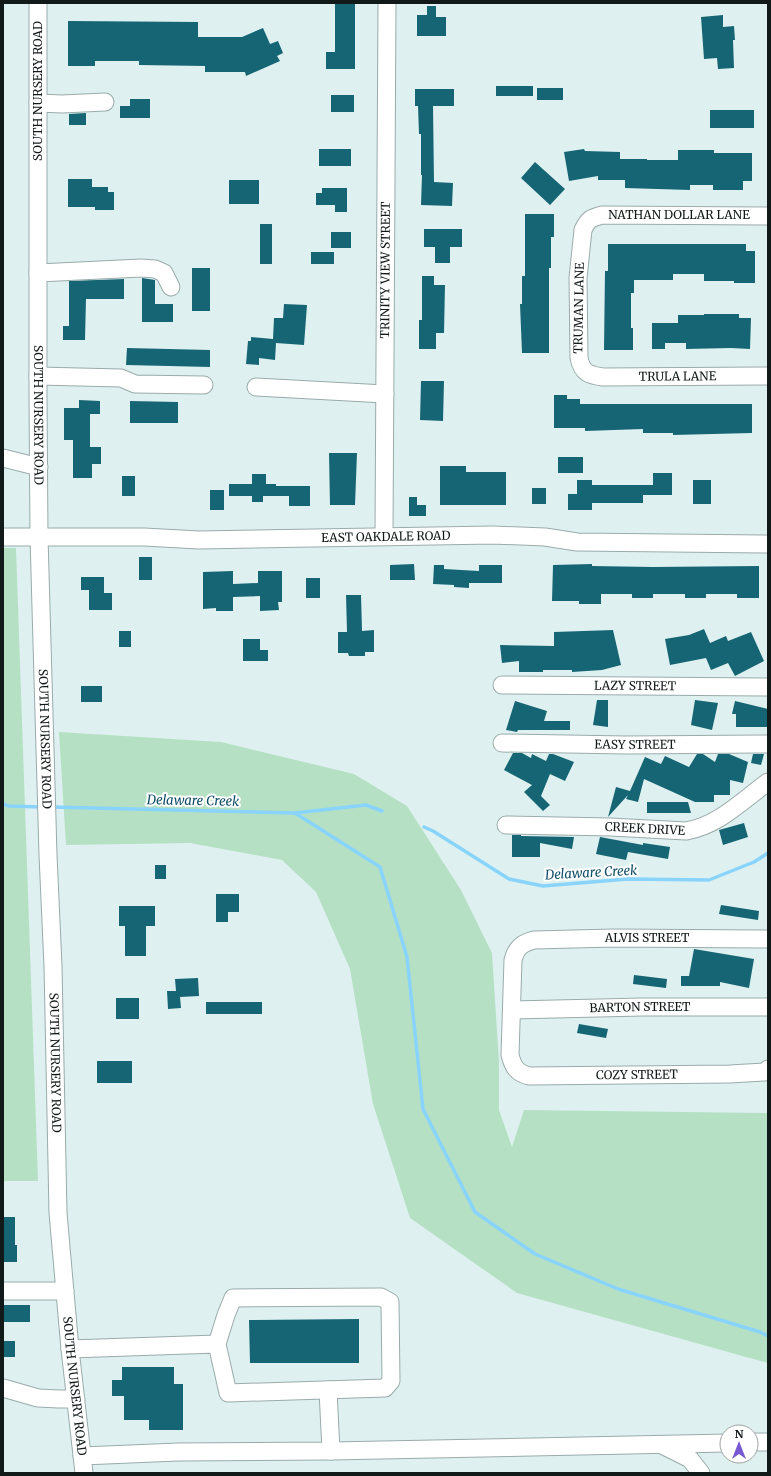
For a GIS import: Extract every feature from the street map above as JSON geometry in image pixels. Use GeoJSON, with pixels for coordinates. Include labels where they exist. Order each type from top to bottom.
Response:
{"type":"FeatureCollection","features":[{"type":"Feature","properties":{"kind":"street","name":"SOUTH NURSERY ROAD"},"geometry":{"type":"LineString","coordinates":[[38,3],[39,537],[44,733],[53,966],[58,1213],[70,1349],[84,1473]]}},
{"type":"Feature","properties":{"kind":"street","name":"TRINITY VIEW STREET"},"geometry":{"type":"LineString","coordinates":[[384,536],[387,3]]}},
{"type":"Feature","properties":{"kind":"street"},"geometry":{"type":"LineString","coordinates":[[38,103],[62,104],[105,102]]}},
{"type":"Feature","properties":{"kind":"street","name":"NATHAN DOLLAR LANE"},"geometry":{"type":"LineString","coordinates":[[591,218],[602,215],[768,216]]}},
{"type":"Feature","properties":{"kind":"street","name":"TRUMAN LANE"},"geometry":{"type":"LineString","coordinates":[[587,373],[580,366],[579,358],[578,278],[583,230],[591,218]]}},
{"type":"Feature","properties":{"kind":"street"},"geometry":{"type":"LineString","coordinates":[[38,273],[141,268],[155,269],[164,273],[171,287]]}},
{"type":"Feature","properties":{"kind":"street","name":"TRULA LANE"},"geometry":{"type":"LineString","coordinates":[[587,373],[603,377],[768,376]]}},
{"type":"Feature","properties":{"kind":"street"},"geometry":{"type":"LineString","coordinates":[[38,376],[120,378],[135,384],[204,385]]}},
{"type":"Feature","properties":{"kind":"street"},"geometry":{"type":"LineString","coordinates":[[256,387],[385,394]]}},
{"type":"Feature","properties":{"kind":"street"},"geometry":{"type":"LineString","coordinates":[[3,458],[38,467]]}},
{"type":"Feature","properties":{"kind":"street","name":"EAST OAKDALE ROAD"},"geometry":{"type":"LineString","coordinates":[[3,537],[199,540],[493,535],[545,537],[577,542],[768,544]]}},
{"type":"Feature","properties":{"kind":"street","name":"LAZY STREET"},"geometry":{"type":"LineString","coordinates":[[502,685],[768,688]]}},
{"type":"Feature","properties":{"kind":"street","name":"EASY STREET"},"geometry":{"type":"LineString","coordinates":[[502,743],[626,745],[768,744]]}},
{"type":"Feature","properties":{"kind":"street","name":"CREEK DRIVE"},"geometry":{"type":"LineString","coordinates":[[506,825],[611,827],[686,831],[698,829],[719,818],[768,782]]}},
{"type":"Feature","properties":{"kind":"street","name":"ALVIS STREET"},"geometry":{"type":"LineString","coordinates":[[512,1010],[513,960],[515,951],[521,945],[534,940],[613,938],[768,939]]}},
{"type":"Feature","properties":{"kind":"street","name":"BARTON STREET"},"geometry":{"type":"LineString","coordinates":[[512,1010],[642,1007],[768,1007]]}},
{"type":"Feature","properties":{"kind":"street","name":"COZY STREET"},"geometry":{"type":"LineString","coordinates":[[512,1010],[510,1055],[515,1069],[522,1074],[529,1076],[730,1074],[765,1072],[768,1069]]}},
{"type":"Feature","properties":{"kind":"street"},"geometry":{"type":"LineString","coordinates":[[3,1291],[65,1291]]}},
{"type":"Feature","properties":{"kind":"street"},"geometry":{"type":"LineString","coordinates":[[381,1297],[390,1302],[391,1381],[385,1388],[228,1393],[217,1344],[233,1298],[381,1297]]}},
{"type":"Feature","properties":{"kind":"street"},"geometry":{"type":"LineString","coordinates":[[70,1349],[217,1344]]}},
{"type":"Feature","properties":{"kind":"street"},"geometry":{"type":"LineString","coordinates":[[3,1388],[38,1398],[59,1400],[76,1398]]}},
{"type":"Feature","properties":{"kind":"street"},"geometry":{"type":"LineString","coordinates":[[328,1390],[331,1451]]}},
{"type":"Feature","properties":{"kind":"street"},"geometry":{"type":"LineString","coordinates":[[82,1456],[178,1452],[331,1451],[719,1443]]}},
{"type":"Feature","properties":{"kind":"street"},"geometry":{"type":"LineString","coordinates":[[659,1444],[690,1459],[701,1473]]}},
{"type":"Feature","properties":{"kind":"green space"},"geometry":{"type":"Polygon","coordinates":[[[3,548],[16,548],[38,1181],[3,1181],[3,548]]]}},
{"type":"Feature","properties":{"kind":"green space"},"geometry":{"type":"Polygon","coordinates":[[[59,732],[221,742],[354,774],[407,806],[461,890],[492,953],[499,1062],[499,1110],[512,1147],[524,1110],[768,1113],[768,1363],[517,1293],[410,1218],[373,1104],[350,969],[316,892],[282,860],[190,843],[66,845],[59,732]]]}},
{"type":"Feature","properties":{"kind":"building"},"geometry":{"type":"Polygon","coordinates":[[[335,3],[355,3],[355,69],[326,69],[326,52],[335,52],[335,3]]]}},
{"type":"Feature","properties":{"kind":"building"},"geometry":{"type":"Polygon","coordinates":[[[427,6],[436,6],[436,17],[446,17],[446,36],[417,36],[417,15],[427,15],[427,6]]]}},
{"type":"Feature","properties":{"kind":"building"},"geometry":{"type":"Polygon","coordinates":[[[723,15],[723,27],[734,26],[734,68],[718,69],[717,58],[704,59],[701,17],[723,15]]]}},
{"type":"Feature","properties":{"kind":"building"},"geometry":{"type":"Polygon","coordinates":[[[68,21],[198,22],[198,37],[242,37],[263,28],[270,44],[278,41],[283,53],[277,56],[280,61],[246,76],[245,72],[205,72],[205,66],[139,65],[139,61],[95,61],[95,66],[68,66],[68,21]]]}},
{"type":"Feature","properties":{"kind":"building"},"geometry":{"type":"Polygon","coordinates":[[[496,86],[533,86],[533,96],[496,96],[496,86]]]}},
{"type":"Feature","properties":{"kind":"building"},"geometry":{"type":"Polygon","coordinates":[[[537,88],[563,88],[563,100],[537,100],[537,88]]]}},
{"type":"Feature","properties":{"kind":"building"},"geometry":{"type":"Polygon","coordinates":[[[415,89],[454,89],[454,106],[433,106],[434,182],[453,183],[452,206],[421,205],[421,134],[419,134],[418,106],[415,106],[415,89]]]}},
{"type":"Feature","properties":{"kind":"building"},"geometry":{"type":"Polygon","coordinates":[[[331,95],[354,95],[354,112],[331,112],[331,95]]]}},
{"type":"Feature","properties":{"kind":"building"},"geometry":{"type":"Polygon","coordinates":[[[130,99],[150,99],[150,118],[120,118],[120,106],[130,106],[130,99]]]}},
{"type":"Feature","properties":{"kind":"building"},"geometry":{"type":"Polygon","coordinates":[[[710,110],[754,110],[754,128],[710,128],[710,110]]]}},
{"type":"Feature","properties":{"kind":"building"},"geometry":{"type":"Polygon","coordinates":[[[86,113],[86,125],[69,125],[69,114],[86,113]]]}},
{"type":"Feature","properties":{"kind":"building"},"geometry":{"type":"Polygon","coordinates":[[[319,149],[351,149],[351,166],[319,166],[319,149]]]}},
{"type":"Feature","properties":{"kind":"building"},"geometry":{"type":"Polygon","coordinates":[[[584,149],[585,151],[620,152],[620,159],[647,160],[678,160],[678,150],[714,150],[714,153],[752,153],[752,181],[743,181],[743,190],[713,190],[713,185],[690,185],[690,190],[625,188],[625,180],[598,180],[598,176],[569,181],[564,152],[584,149]]]}},
{"type":"Feature","properties":{"kind":"building"},"geometry":{"type":"Polygon","coordinates":[[[535,162],[565,189],[550,205],[521,178],[535,162]]]}},
{"type":"Feature","properties":{"kind":"building"},"geometry":{"type":"Polygon","coordinates":[[[68,179],[92,179],[92,187],[108,187],[108,192],[114,192],[114,210],[95,210],[95,207],[68,207],[68,179]]]}},
{"type":"Feature","properties":{"kind":"building"},"geometry":{"type":"Polygon","coordinates":[[[229,180],[259,180],[259,204],[229,204],[229,180]]]}},
{"type":"Feature","properties":{"kind":"building"},"geometry":{"type":"Polygon","coordinates":[[[322,188],[347,188],[347,212],[335,212],[335,205],[316,205],[316,193],[322,193],[322,188]]]}},
{"type":"Feature","properties":{"kind":"building"},"geometry":{"type":"Polygon","coordinates":[[[525,214],[554,214],[554,237],[551,237],[551,268],[549,268],[549,353],[522,353],[520,304],[522,304],[522,276],[525,276],[525,214]]]}},
{"type":"Feature","properties":{"kind":"building"},"geometry":{"type":"Polygon","coordinates":[[[260,224],[272,224],[272,264],[260,264],[260,224]]]}},
{"type":"Feature","properties":{"kind":"building"},"geometry":{"type":"Polygon","coordinates":[[[424,229],[462,229],[462,247],[450,247],[450,263],[435,263],[435,247],[424,247],[424,229]]]}},
{"type":"Feature","properties":{"kind":"building"},"geometry":{"type":"Polygon","coordinates":[[[331,232],[351,232],[351,248],[331,248],[331,232]]]}},
{"type":"Feature","properties":{"kind":"building"},"geometry":{"type":"Polygon","coordinates":[[[608,244],[746,244],[746,251],[755,251],[755,283],[704,281],[704,274],[673,274],[673,280],[634,280],[634,293],[631,293],[631,328],[633,328],[633,350],[604,350],[605,271],[608,271],[608,244]]]}},
{"type":"Feature","properties":{"kind":"building"},"geometry":{"type":"Polygon","coordinates":[[[311,252],[334,252],[334,264],[311,264],[311,252]]]}},
{"type":"Feature","properties":{"kind":"building"},"geometry":{"type":"Polygon","coordinates":[[[192,268],[210,268],[210,311],[192,311],[192,268]]]}},
{"type":"Feature","properties":{"kind":"building"},"geometry":{"type":"Polygon","coordinates":[[[422,276],[434,276],[434,285],[445,285],[444,333],[436,333],[436,349],[419,349],[419,320],[422,320],[422,276]]]}},
{"type":"Feature","properties":{"kind":"building"},"geometry":{"type":"Polygon","coordinates":[[[142,278],[155,280],[155,304],[173,304],[173,322],[142,322],[142,278]]]}},
{"type":"Feature","properties":{"kind":"building"},"geometry":{"type":"Polygon","coordinates":[[[124,279],[124,299],[86,299],[85,340],[63,340],[63,326],[69,326],[69,281],[124,279]]]}},
{"type":"Feature","properties":{"kind":"building"},"geometry":{"type":"Polygon","coordinates":[[[284,304],[307,305],[304,345],[276,343],[275,360],[259,358],[259,365],[246,364],[248,341],[251,341],[251,337],[273,339],[274,318],[283,318],[284,304]]]}},
{"type":"Feature","properties":{"kind":"building"},"geometry":{"type":"Polygon","coordinates":[[[739,314],[739,318],[751,318],[750,349],[686,349],[686,343],[665,343],[665,349],[652,349],[652,323],[678,323],[678,315],[739,314]]]}},
{"type":"Feature","properties":{"kind":"building"},"geometry":{"type":"Polygon","coordinates":[[[127,348],[210,350],[210,367],[126,365],[127,348]]]}},
{"type":"Feature","properties":{"kind":"building"},"geometry":{"type":"Polygon","coordinates":[[[421,381],[444,381],[443,421],[420,420],[421,381]]]}},
{"type":"Feature","properties":{"kind":"building"},"geometry":{"type":"Polygon","coordinates":[[[554,395],[567,395],[567,399],[580,399],[580,404],[752,404],[752,433],[673,435],[673,433],[643,433],[643,429],[585,431],[585,428],[554,428],[554,395]]]}},
{"type":"Feature","properties":{"kind":"building"},"geometry":{"type":"Polygon","coordinates":[[[79,400],[100,401],[100,414],[90,414],[90,447],[101,447],[101,464],[92,464],[92,478],[73,478],[73,440],[64,440],[64,408],[79,408],[79,400]]]}},
{"type":"Feature","properties":{"kind":"building"},"geometry":{"type":"Polygon","coordinates":[[[130,401],[178,402],[178,423],[130,423],[130,401]]]}},
{"type":"Feature","properties":{"kind":"building"},"geometry":{"type":"Polygon","coordinates":[[[329,453],[357,453],[355,505],[330,505],[329,453]]]}},
{"type":"Feature","properties":{"kind":"building"},"geometry":{"type":"Polygon","coordinates":[[[558,457],[583,457],[583,473],[558,473],[558,457]]]}},
{"type":"Feature","properties":{"kind":"building"},"geometry":{"type":"Polygon","coordinates":[[[440,466],[466,466],[466,472],[506,472],[506,505],[440,505],[440,466]]]}},
{"type":"Feature","properties":{"kind":"building"},"geometry":{"type":"Polygon","coordinates":[[[653,473],[672,473],[672,495],[643,495],[643,503],[592,503],[592,510],[568,510],[568,494],[577,494],[577,480],[592,480],[592,485],[653,485],[653,473]]]}},
{"type":"Feature","properties":{"kind":"building"},"geometry":{"type":"Polygon","coordinates":[[[252,474],[266,474],[266,484],[276,484],[276,486],[310,486],[310,506],[289,506],[289,496],[263,496],[263,502],[252,502],[252,496],[229,496],[229,484],[252,484],[252,474]]]}},
{"type":"Feature","properties":{"kind":"building"},"geometry":{"type":"Polygon","coordinates":[[[122,476],[135,476],[135,496],[122,496],[122,476]]]}},
{"type":"Feature","properties":{"kind":"building"},"geometry":{"type":"Polygon","coordinates":[[[693,480],[711,480],[711,504],[693,504],[693,480]]]}},
{"type":"Feature","properties":{"kind":"building"},"geometry":{"type":"Polygon","coordinates":[[[532,488],[546,488],[546,504],[532,504],[532,488]]]}},
{"type":"Feature","properties":{"kind":"building"},"geometry":{"type":"Polygon","coordinates":[[[210,490],[224,490],[224,510],[210,510],[210,490]]]}},
{"type":"Feature","properties":{"kind":"building"},"geometry":{"type":"Polygon","coordinates":[[[409,497],[417,497],[417,505],[426,505],[426,516],[409,516],[409,497]]]}},
{"type":"Feature","properties":{"kind":"building"},"geometry":{"type":"Polygon","coordinates":[[[139,557],[152,557],[152,580],[139,580],[139,557]]]}},
{"type":"Feature","properties":{"kind":"building"},"geometry":{"type":"Polygon","coordinates":[[[414,564],[415,580],[390,580],[390,565],[414,564]]]}},
{"type":"Feature","properties":{"kind":"building"},"geometry":{"type":"Polygon","coordinates":[[[592,564],[592,566],[653,567],[759,566],[759,598],[737,598],[737,594],[706,594],[706,598],[685,598],[685,594],[653,594],[653,598],[632,598],[632,594],[601,594],[601,604],[579,604],[579,601],[552,601],[553,565],[592,564]]]}},
{"type":"Feature","properties":{"kind":"building"},"geometry":{"type":"Polygon","coordinates":[[[434,565],[444,565],[444,569],[479,571],[479,565],[502,565],[502,583],[469,583],[469,588],[454,587],[454,585],[433,584],[434,565]]]}},
{"type":"Feature","properties":{"kind":"building"},"geometry":{"type":"Polygon","coordinates":[[[233,571],[233,584],[258,583],[258,571],[282,571],[282,602],[278,602],[279,610],[260,611],[260,596],[233,597],[233,611],[216,611],[216,608],[203,609],[203,572],[233,571]]]}},
{"type":"Feature","properties":{"kind":"building"},"geometry":{"type":"Polygon","coordinates":[[[81,577],[104,577],[104,593],[112,593],[112,610],[89,610],[89,590],[81,590],[81,577]]]}},
{"type":"Feature","properties":{"kind":"building"},"geometry":{"type":"Polygon","coordinates":[[[306,578],[320,578],[320,598],[306,598],[306,578]]]}},
{"type":"Feature","properties":{"kind":"building"},"geometry":{"type":"Polygon","coordinates":[[[346,595],[361,595],[362,631],[374,630],[374,652],[365,652],[365,656],[349,656],[348,653],[338,653],[338,632],[347,632],[346,595]]]}},
{"type":"Feature","properties":{"kind":"building"},"geometry":{"type":"Polygon","coordinates":[[[704,629],[710,643],[726,636],[728,641],[751,632],[764,661],[735,676],[728,663],[711,670],[706,658],[670,665],[665,639],[689,635],[704,629]]]}},
{"type":"Feature","properties":{"kind":"building"},"geometry":{"type":"Polygon","coordinates":[[[613,630],[621,665],[602,670],[572,672],[572,670],[543,670],[543,672],[519,672],[519,661],[502,663],[500,645],[554,646],[554,632],[613,630]]]}},
{"type":"Feature","properties":{"kind":"building"},"geometry":{"type":"Polygon","coordinates":[[[119,631],[131,631],[131,647],[119,647],[119,631]]]}},
{"type":"Feature","properties":{"kind":"building"},"geometry":{"type":"Polygon","coordinates":[[[243,639],[260,639],[260,650],[268,650],[268,661],[243,661],[243,639]]]}},
{"type":"Feature","properties":{"kind":"building"},"geometry":{"type":"Polygon","coordinates":[[[81,686],[102,686],[102,702],[81,702],[81,686]]]}},
{"type":"Feature","properties":{"kind":"building"},"geometry":{"type":"Polygon","coordinates":[[[597,700],[608,700],[608,727],[593,725],[597,700]]]}},
{"type":"Feature","properties":{"kind":"building"},"geometry":{"type":"Polygon","coordinates":[[[695,700],[718,703],[712,730],[691,725],[695,700]]]}},
{"type":"Feature","properties":{"kind":"building"},"geometry":{"type":"Polygon","coordinates":[[[515,701],[547,711],[544,721],[570,721],[570,730],[518,730],[517,732],[506,730],[515,701]]]}},
{"type":"Feature","properties":{"kind":"building"},"geometry":{"type":"Polygon","coordinates":[[[735,701],[768,709],[768,727],[736,727],[736,714],[732,714],[735,701]]]}},
{"type":"Feature","properties":{"kind":"building"},"geometry":{"type":"Polygon","coordinates":[[[513,753],[522,753],[531,758],[532,754],[546,761],[549,754],[553,754],[574,762],[565,781],[550,774],[541,796],[550,805],[543,811],[524,792],[532,785],[504,770],[513,753]]]}},
{"type":"Feature","properties":{"kind":"building"},"geometry":{"type":"Polygon","coordinates":[[[697,754],[703,754],[715,762],[718,754],[729,754],[748,762],[743,783],[730,780],[730,795],[714,795],[714,802],[695,802],[644,779],[638,802],[626,799],[628,795],[608,817],[616,787],[630,791],[645,757],[661,764],[665,756],[689,767],[697,754]]]}},
{"type":"Feature","properties":{"kind":"building"},"geometry":{"type":"Polygon","coordinates":[[[753,754],[764,754],[761,765],[751,763],[753,754]]]}},
{"type":"Feature","properties":{"kind":"building"},"geometry":{"type":"Polygon","coordinates":[[[647,802],[688,802],[691,813],[647,813],[647,802]]]}},
{"type":"Feature","properties":{"kind":"building"},"geometry":{"type":"Polygon","coordinates":[[[744,823],[748,837],[723,845],[719,830],[744,823]]]}},
{"type":"Feature","properties":{"kind":"building"},"geometry":{"type":"Polygon","coordinates":[[[512,835],[574,837],[572,849],[540,843],[540,857],[512,857],[512,835]]]}},
{"type":"Feature","properties":{"kind":"building"},"geometry":{"type":"Polygon","coordinates":[[[600,837],[643,845],[643,843],[670,847],[668,859],[628,852],[626,860],[596,854],[600,837]]]}},
{"type":"Feature","properties":{"kind":"building"},"geometry":{"type":"Polygon","coordinates":[[[155,865],[166,865],[166,879],[155,879],[155,865]]]}},
{"type":"Feature","properties":{"kind":"building"},"geometry":{"type":"Polygon","coordinates":[[[216,894],[239,894],[239,912],[228,912],[228,922],[216,922],[216,894]]]}},
{"type":"Feature","properties":{"kind":"building"},"geometry":{"type":"Polygon","coordinates":[[[721,905],[759,911],[758,920],[719,914],[721,905]]]}},
{"type":"Feature","properties":{"kind":"building"},"geometry":{"type":"Polygon","coordinates":[[[119,906],[155,906],[155,926],[146,926],[146,956],[125,956],[125,926],[119,926],[119,906]]]}},
{"type":"Feature","properties":{"kind":"building"},"geometry":{"type":"Polygon","coordinates":[[[694,949],[754,959],[749,988],[720,982],[720,986],[681,986],[681,976],[689,976],[694,949]]]}},
{"type":"Feature","properties":{"kind":"building"},"geometry":{"type":"Polygon","coordinates":[[[634,975],[667,979],[666,988],[633,984],[634,975]]]}},
{"type":"Feature","properties":{"kind":"building"},"geometry":{"type":"Polygon","coordinates":[[[198,978],[199,996],[180,997],[181,1008],[168,1009],[167,991],[176,991],[175,979],[198,978]]]}},
{"type":"Feature","properties":{"kind":"building"},"geometry":{"type":"Polygon","coordinates":[[[116,998],[139,998],[139,1019],[116,1019],[116,998]]]}},
{"type":"Feature","properties":{"kind":"building"},"geometry":{"type":"Polygon","coordinates":[[[206,1002],[262,1002],[262,1014],[206,1014],[206,1002]]]}},
{"type":"Feature","properties":{"kind":"building"},"geometry":{"type":"Polygon","coordinates":[[[579,1024],[608,1029],[606,1038],[577,1033],[579,1024]]]}},
{"type":"Feature","properties":{"kind":"building"},"geometry":{"type":"Polygon","coordinates":[[[97,1061],[132,1061],[132,1083],[97,1083],[97,1061]]]}},
{"type":"Feature","properties":{"kind":"building"},"geometry":{"type":"Polygon","coordinates":[[[3,1217],[15,1217],[15,1245],[17,1245],[17,1262],[3,1262],[3,1217]]]}},
{"type":"Feature","properties":{"kind":"building"},"geometry":{"type":"Polygon","coordinates":[[[4,1305],[30,1305],[30,1322],[4,1322],[4,1305]]]}},
{"type":"Feature","properties":{"kind":"building"},"geometry":{"type":"Polygon","coordinates":[[[359,1319],[359,1363],[250,1363],[249,1320],[359,1319]]]}},
{"type":"Feature","properties":{"kind":"building"},"geometry":{"type":"Polygon","coordinates":[[[3,1341],[15,1341],[15,1357],[3,1357],[3,1341]]]}},
{"type":"Feature","properties":{"kind":"building"},"geometry":{"type":"Polygon","coordinates":[[[122,1367],[174,1367],[174,1384],[183,1384],[183,1430],[149,1430],[149,1420],[124,1420],[124,1396],[112,1396],[112,1380],[122,1380],[122,1367]]]}},
{"type":"Feature","properties":{"kind":"waterway","name":"Delaware Creek"},"geometry":{"type":"LineString","coordinates":[[3,804],[9,806],[41,807]]}},
{"type":"Feature","properties":{"kind":"waterway","name":"Delaware Creek"},"geometry":{"type":"LineString","coordinates":[[52,807],[295,813],[366,805],[382,811]]}},
{"type":"Feature","properties":{"kind":"waterway"},"geometry":{"type":"LineString","coordinates":[[295,813],[380,867],[407,957],[423,1109],[475,1212],[535,1254],[618,1289],[760,1332],[768,1336]]}},
{"type":"Feature","properties":{"kind":"waterway","name":"Delaware Creek"},"geometry":{"type":"LineString","coordinates":[[424,827],[433,831],[509,879],[543,886],[628,879],[709,880],[754,862],[768,853]]}}]}
